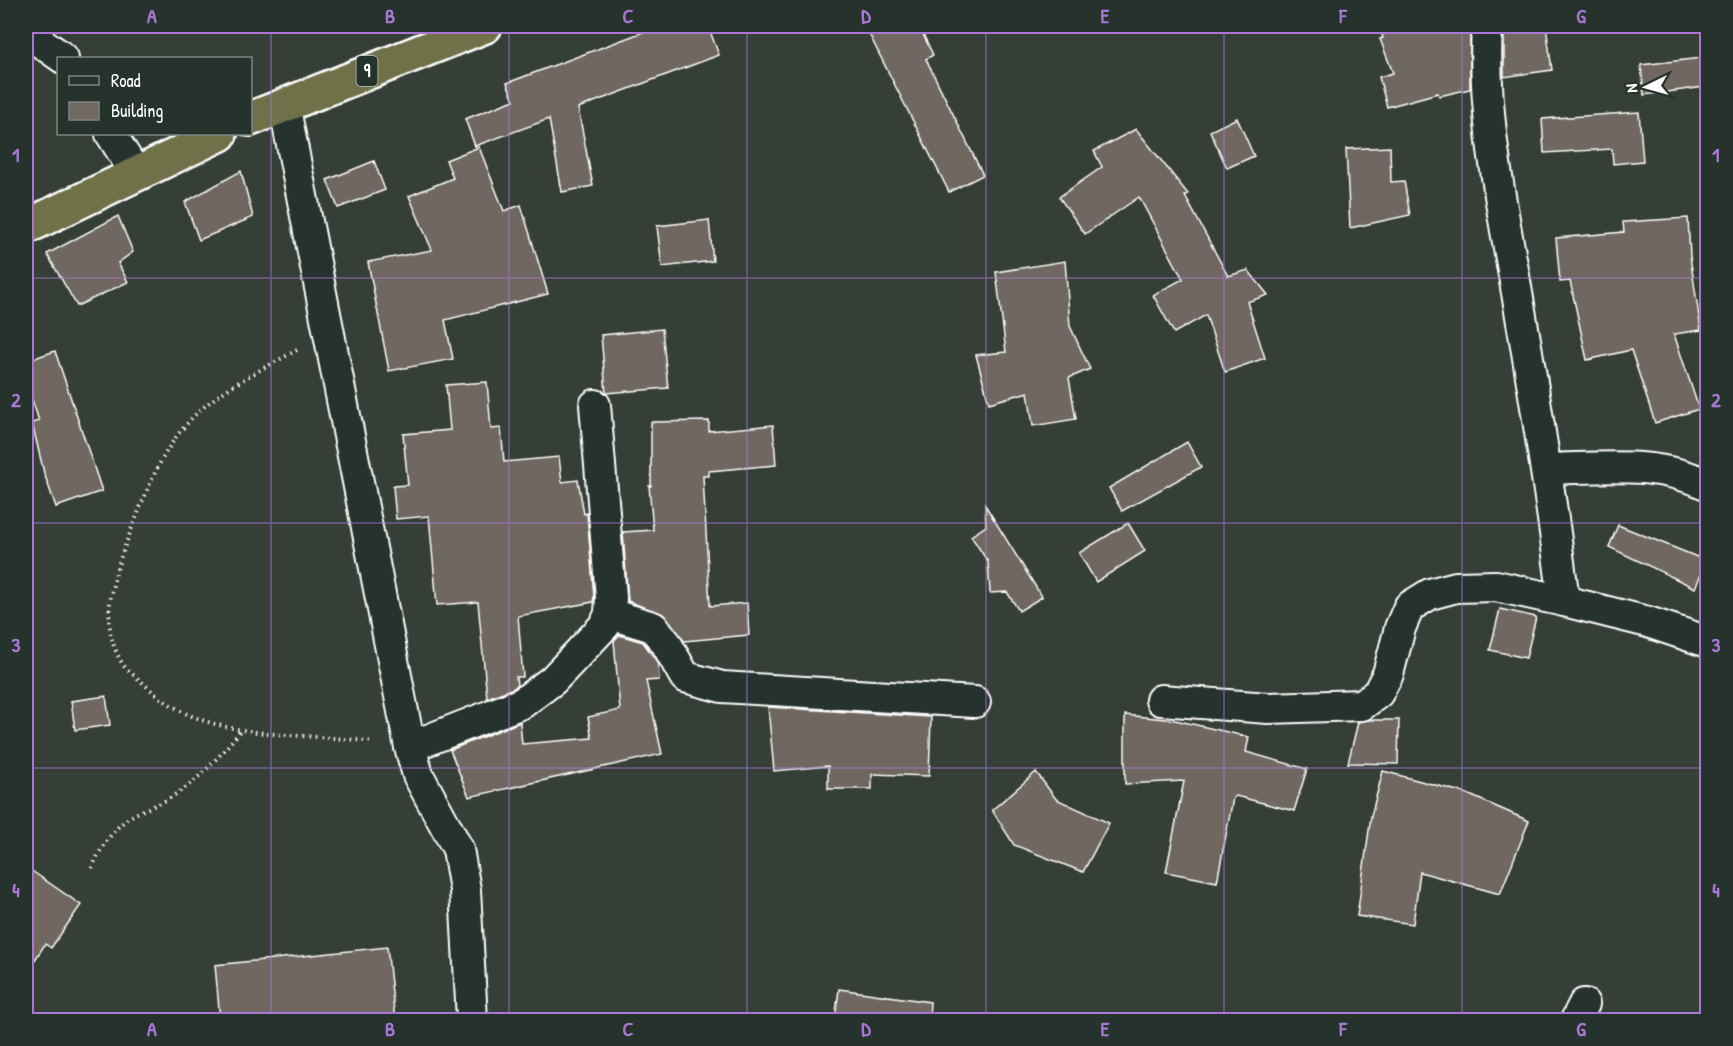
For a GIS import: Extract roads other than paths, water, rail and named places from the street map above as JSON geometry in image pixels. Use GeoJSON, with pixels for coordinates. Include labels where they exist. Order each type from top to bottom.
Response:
{"type":"FeatureCollection","features":[{"type":"Feature","properties":{"kind":"highway","name":"9"},"geometry":{"type":"LineString","coordinates":[[252,118],[485,26]]}},
{"type":"Feature","properties":{"kind":"highway"},"geometry":{"type":"LineString","coordinates":[[26,227],[135,172],[218,135]]}},
{"type":"Feature","properties":{"kind":"street"},"geometry":{"type":"LineString","coordinates":[[1487,26],[1486,85],[1493,151],[1547,469],[1564,601]]}},
{"type":"Feature","properties":{"kind":"street"},"geometry":{"type":"LineString","coordinates":[[26,32],[62,57]]}},
{"type":"Feature","properties":{"kind":"street"},"geometry":{"type":"LineString","coordinates":[[284,104],[411,747],[418,775],[458,849],[465,890],[472,1020]]}},
{"type":"Feature","properties":{"kind":"street"},"geometry":{"type":"LineString","coordinates":[[112,135],[135,172]]}},
{"type":"Feature","properties":{"kind":"street"},"geometry":{"type":"LineString","coordinates":[[411,747],[522,703],[553,680],[605,625],[610,614],[611,597],[595,405]]}},
{"type":"Feature","properties":{"kind":"street"},"geometry":{"type":"LineString","coordinates":[[1547,469],[1647,466],[1688,475],[1707,485]]}},
{"type":"Feature","properties":{"kind":"street"},"geometry":{"type":"LineString","coordinates":[[1161,700],[1268,708],[1362,705],[1378,693],[1388,674],[1400,628],[1410,607],[1430,594],[1456,587],[1496,586],[1648,622],[1707,642]]}},
{"type":"Feature","properties":{"kind":"street"},"geometry":{"type":"LineString","coordinates":[[610,614],[652,627],[666,643],[685,677],[697,682],[722,687],[975,702]]}}]}
